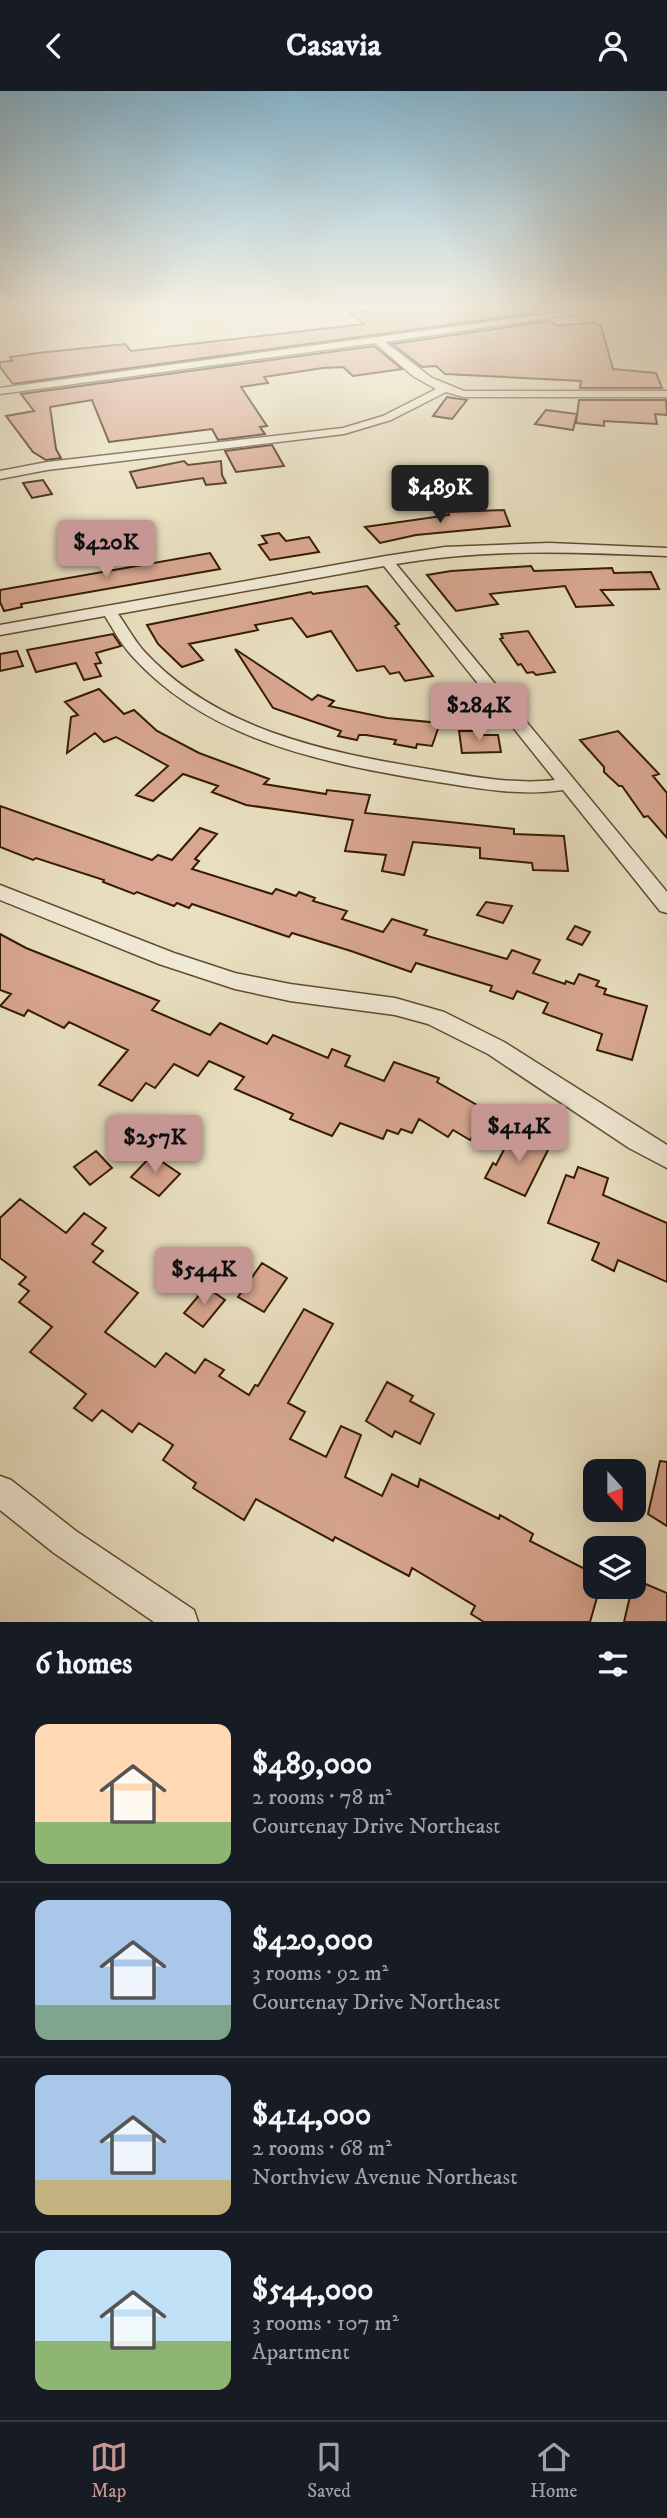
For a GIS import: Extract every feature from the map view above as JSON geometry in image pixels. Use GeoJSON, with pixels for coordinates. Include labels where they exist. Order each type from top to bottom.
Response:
{"type":"FeatureCollection","features":[{"type":"Feature","properties":{"kind":"street"},"geometry":{"type":"LineString","coordinates":[[0,391],[85,379]]}},
{"type":"Feature","properties":{"kind":"street"},"geometry":{"type":"LineString","coordinates":[[424,379],[444,389],[487,396],[667,394]]}},
{"type":"Feature","properties":{"kind":"street"},"geometry":{"type":"LineString","coordinates":[[0,475],[47,466],[344,431],[387,418],[444,389]]}},
{"type":"Feature","properties":{"kind":"street"},"geometry":{"type":"LineString","coordinates":[[0,630],[445,551],[505,547],[667,552]]}},
{"type":"Feature","properties":{"kind":"street"},"geometry":{"type":"LineString","coordinates":[[386,560],[667,906]]}},
{"type":"Feature","properties":{"kind":"street"},"geometry":{"type":"LineString","coordinates":[[107,611],[139,656],[162,680],[203,709],[254,734],[309,752],[377,767],[524,789],[568,784]]}},
{"type":"Feature","properties":{"kind":"street"},"geometry":{"type":"LineString","coordinates":[[0,892],[208,973],[270,989],[385,1004],[434,1017],[484,1041],[629,1137],[667,1157]]}},
{"type":"Feature","properties":{"kind":"street"},"geometry":{"type":"LineString","coordinates":[[0,1491],[65,1542],[182,1622]]}},
{"type":"Feature","properties":{"kind":"building"},"geometry":{"type":"Polygon","coordinates":[[[10,379],[47,379],[13,384],[10,379]]]}},
{"type":"Feature","properties":{"kind":"building"},"geometry":{"type":"Polygon","coordinates":[[[128,379],[266,379],[268,383],[241,387],[267,426],[260,427],[265,434],[218,440],[212,429],[109,442],[92,400],[50,407],[56,449],[61,458],[46,460],[33,452],[6,416],[34,411],[21,394],[128,379]]]}},
{"type":"Feature","properties":{"kind":"building"},"geometry":{"type":"Polygon","coordinates":[[[551,379],[659,379],[662,388],[580,388],[581,381],[551,379]]]}},
{"type":"Feature","properties":{"kind":"building"},"geometry":{"type":"Polygon","coordinates":[[[447,397],[467,400],[452,419],[433,416],[447,397]]]}},
{"type":"Feature","properties":{"kind":"building"},"geometry":{"type":"Polygon","coordinates":[[[579,400],[666,400],[667,415],[655,414],[657,424],[604,421],[604,426],[576,423],[579,400]]]}},
{"type":"Feature","properties":{"kind":"building"},"geometry":{"type":"Polygon","coordinates":[[[546,410],[577,414],[573,430],[535,424],[546,410]]]}},
{"type":"Feature","properties":{"kind":"building"},"geometry":{"type":"Polygon","coordinates":[[[272,445],[284,466],[236,472],[225,451],[272,445]]]}},
{"type":"Feature","properties":{"kind":"building"},"geometry":{"type":"Polygon","coordinates":[[[184,461],[188,465],[221,461],[222,475],[226,483],[206,485],[203,478],[137,488],[130,472],[184,461]]]}},
{"type":"Feature","properties":{"kind":"building"},"geometry":{"type":"Polygon","coordinates":[[[43,480],[52,494],[32,498],[23,483],[43,480]]]}},
{"type":"Feature","properties":{"kind":"building"},"geometry":{"type":"Polygon","coordinates":[[[504,510],[510,526],[416,535],[380,543],[365,527],[449,515],[448,512],[504,510]]]}},
{"type":"Feature","properties":{"kind":"building"},"geometry":{"type":"Polygon","coordinates":[[[279,533],[286,541],[309,537],[319,552],[270,560],[259,545],[267,543],[262,536],[279,533]]]}},
{"type":"Feature","properties":{"kind":"building"},"geometry":{"type":"Polygon","coordinates":[[[210,553],[220,569],[21,604],[22,607],[4,611],[0,602],[0,590],[210,553]]]}},
{"type":"Feature","properties":{"kind":"building"},"geometry":{"type":"Polygon","coordinates":[[[531,566],[534,571],[612,568],[614,573],[651,572],[659,589],[601,590],[613,605],[576,607],[565,586],[490,594],[498,604],[456,611],[427,575],[531,566]]]}},
{"type":"Feature","properties":{"kind":"building"},"geometry":{"type":"Polygon","coordinates":[[[367,586],[399,624],[395,626],[433,676],[405,681],[399,672],[390,674],[384,666],[357,671],[331,631],[307,637],[292,618],[255,625],[258,630],[189,644],[203,660],[182,667],[158,644],[147,625],[311,592],[313,594],[367,586]]]}},
{"type":"Feature","properties":{"kind":"building"},"geometry":{"type":"Polygon","coordinates":[[[528,631],[555,672],[536,675],[533,672],[527,673],[500,639],[503,638],[501,634],[528,631]]]}},
{"type":"Feature","properties":{"kind":"building"},"geometry":{"type":"Polygon","coordinates":[[[113,634],[121,646],[96,653],[101,663],[95,664],[101,676],[84,680],[76,663],[36,672],[27,650],[113,634]]]}},
{"type":"Feature","properties":{"kind":"building"},"geometry":{"type":"Polygon","coordinates":[[[235,649],[312,700],[318,695],[334,701],[329,706],[387,718],[440,723],[432,746],[417,744],[416,748],[394,744],[396,740],[366,735],[359,735],[357,740],[338,736],[341,731],[273,708],[235,649]]]}},
{"type":"Feature","properties":{"kind":"building"},"geometry":{"type":"Polygon","coordinates":[[[17,651],[23,666],[0,671],[0,654],[17,651]]]}},
{"type":"Feature","properties":{"kind":"building"},"geometry":{"type":"Polygon","coordinates":[[[99,689],[124,714],[134,710],[157,731],[199,753],[269,779],[264,784],[326,794],[327,790],[370,795],[365,813],[514,829],[514,834],[564,836],[568,871],[533,870],[532,863],[480,858],[480,848],[413,842],[404,875],[382,871],[386,855],[345,851],[353,820],[246,805],[212,792],[218,786],[183,774],[153,801],[136,795],[168,766],[116,737],[104,742],[95,733],[67,753],[71,717],[78,715],[65,702],[99,689]]]}},
{"type":"Feature","properties":{"kind":"building"},"geometry":{"type":"Polygon","coordinates":[[[459,731],[498,735],[501,752],[462,753],[459,731]]]}},
{"type":"Feature","properties":{"kind":"building"},"geometry":{"type":"Polygon","coordinates":[[[618,731],[659,774],[653,776],[667,793],[667,838],[648,816],[644,817],[622,786],[604,772],[604,767],[580,740],[618,731]]]}},
{"type":"Feature","properties":{"kind":"building"},"geometry":{"type":"Polygon","coordinates":[[[0,806],[152,860],[158,855],[172,860],[200,828],[217,834],[195,859],[199,861],[192,869],[272,894],[276,889],[296,896],[299,892],[315,898],[313,901],[347,911],[342,919],[383,932],[392,919],[427,930],[424,935],[507,959],[512,950],[540,960],[533,973],[565,984],[566,981],[574,984],[579,974],[599,981],[596,986],[606,989],[604,994],[647,1006],[632,1060],[597,1050],[602,1034],[543,1013],[548,1003],[517,991],[513,999],[490,991],[492,986],[416,963],[411,972],[292,933],[289,937],[192,904],[189,908],[177,903],[174,906],[137,892],[134,894],[103,882],[104,880],[36,858],[33,860],[0,847],[0,806]]]}},
{"type":"Feature","properties":{"kind":"building"},"geometry":{"type":"Polygon","coordinates":[[[486,902],[512,906],[503,923],[477,915],[486,902]]]}},
{"type":"Feature","properties":{"kind":"building"},"geometry":{"type":"Polygon","coordinates":[[[575,926],[590,932],[582,945],[567,939],[575,926]]]}},
{"type":"Feature","properties":{"kind":"building"},"geometry":{"type":"Polygon","coordinates":[[[0,934],[26,948],[159,1001],[152,1010],[210,1035],[220,1023],[267,1044],[273,1035],[328,1058],[332,1049],[350,1056],[345,1066],[384,1081],[394,1062],[439,1078],[437,1082],[491,1113],[470,1140],[453,1130],[448,1137],[419,1119],[412,1133],[401,1129],[398,1134],[387,1130],[383,1139],[340,1123],[332,1136],[290,1119],[293,1114],[235,1089],[244,1077],[209,1061],[198,1076],[174,1064],[155,1088],[146,1083],[132,1101],[99,1085],[128,1050],[69,1022],[64,1028],[28,1010],[24,1016],[0,1006],[11,994],[0,990],[0,934]]]}},
{"type":"Feature","properties":{"kind":"building"},"geometry":{"type":"Polygon","coordinates":[[[528,1134],[551,1144],[525,1196],[485,1178],[493,1163],[496,1165],[511,1136],[525,1141],[528,1134]]]}},
{"type":"Feature","properties":{"kind":"building"},"geometry":{"type":"Polygon","coordinates":[[[96,1151],[112,1168],[90,1185],[74,1167],[96,1151]]]}},
{"type":"Feature","properties":{"kind":"building"},"geometry":{"type":"Polygon","coordinates":[[[152,1155],[180,1174],[159,1196],[131,1177],[152,1155]]]}},
{"type":"Feature","properties":{"kind":"building"},"geometry":{"type":"Polygon","coordinates":[[[578,1167],[608,1178],[603,1195],[667,1223],[667,1282],[618,1260],[614,1271],[592,1260],[599,1243],[548,1223],[566,1175],[574,1178],[578,1167]]]}},
{"type":"Feature","properties":{"kind":"building"},"geometry":{"type":"Polygon","coordinates":[[[20,1199],[66,1233],[84,1213],[106,1228],[92,1244],[103,1251],[93,1262],[138,1293],[105,1332],[155,1367],[166,1353],[195,1373],[205,1359],[224,1370],[219,1376],[249,1395],[255,1385],[258,1386],[304,1309],[333,1324],[288,1403],[305,1412],[290,1439],[326,1457],[341,1426],[361,1435],[345,1477],[382,1496],[392,1474],[418,1487],[420,1479],[499,1519],[500,1515],[533,1534],[530,1541],[583,1568],[583,1599],[597,1599],[590,1622],[484,1622],[471,1614],[475,1606],[412,1568],[409,1576],[335,1537],[333,1541],[256,1499],[244,1520],[193,1488],[196,1483],[163,1460],[173,1445],[139,1423],[132,1432],[102,1410],[92,1421],[74,1408],[86,1394],[30,1352],[52,1327],[19,1302],[29,1291],[19,1284],[26,1277],[0,1258],[0,1218],[20,1199]]]}},
{"type":"Feature","properties":{"kind":"building"},"geometry":{"type":"Polygon","coordinates":[[[262,1263],[287,1278],[264,1312],[238,1297],[262,1263]]]}},
{"type":"Feature","properties":{"kind":"building"},"geometry":{"type":"Polygon","coordinates":[[[206,1287],[225,1300],[203,1327],[184,1313],[206,1287]]]}},
{"type":"Feature","properties":{"kind":"building"},"geometry":{"type":"Polygon","coordinates":[[[387,1382],[413,1396],[410,1401],[434,1414],[420,1444],[395,1431],[392,1437],[366,1421],[387,1382]]]}},
{"type":"Feature","properties":{"kind":"building"},"geometry":{"type":"Polygon","coordinates":[[[660,1461],[667,1462],[667,1526],[648,1514],[660,1461]]]}},
{"type":"Feature","properties":{"kind":"building"},"geometry":{"type":"Polygon","coordinates":[[[646,1584],[667,1593],[667,1622],[624,1622],[629,1599],[646,1599],[646,1584]]]}}]}
